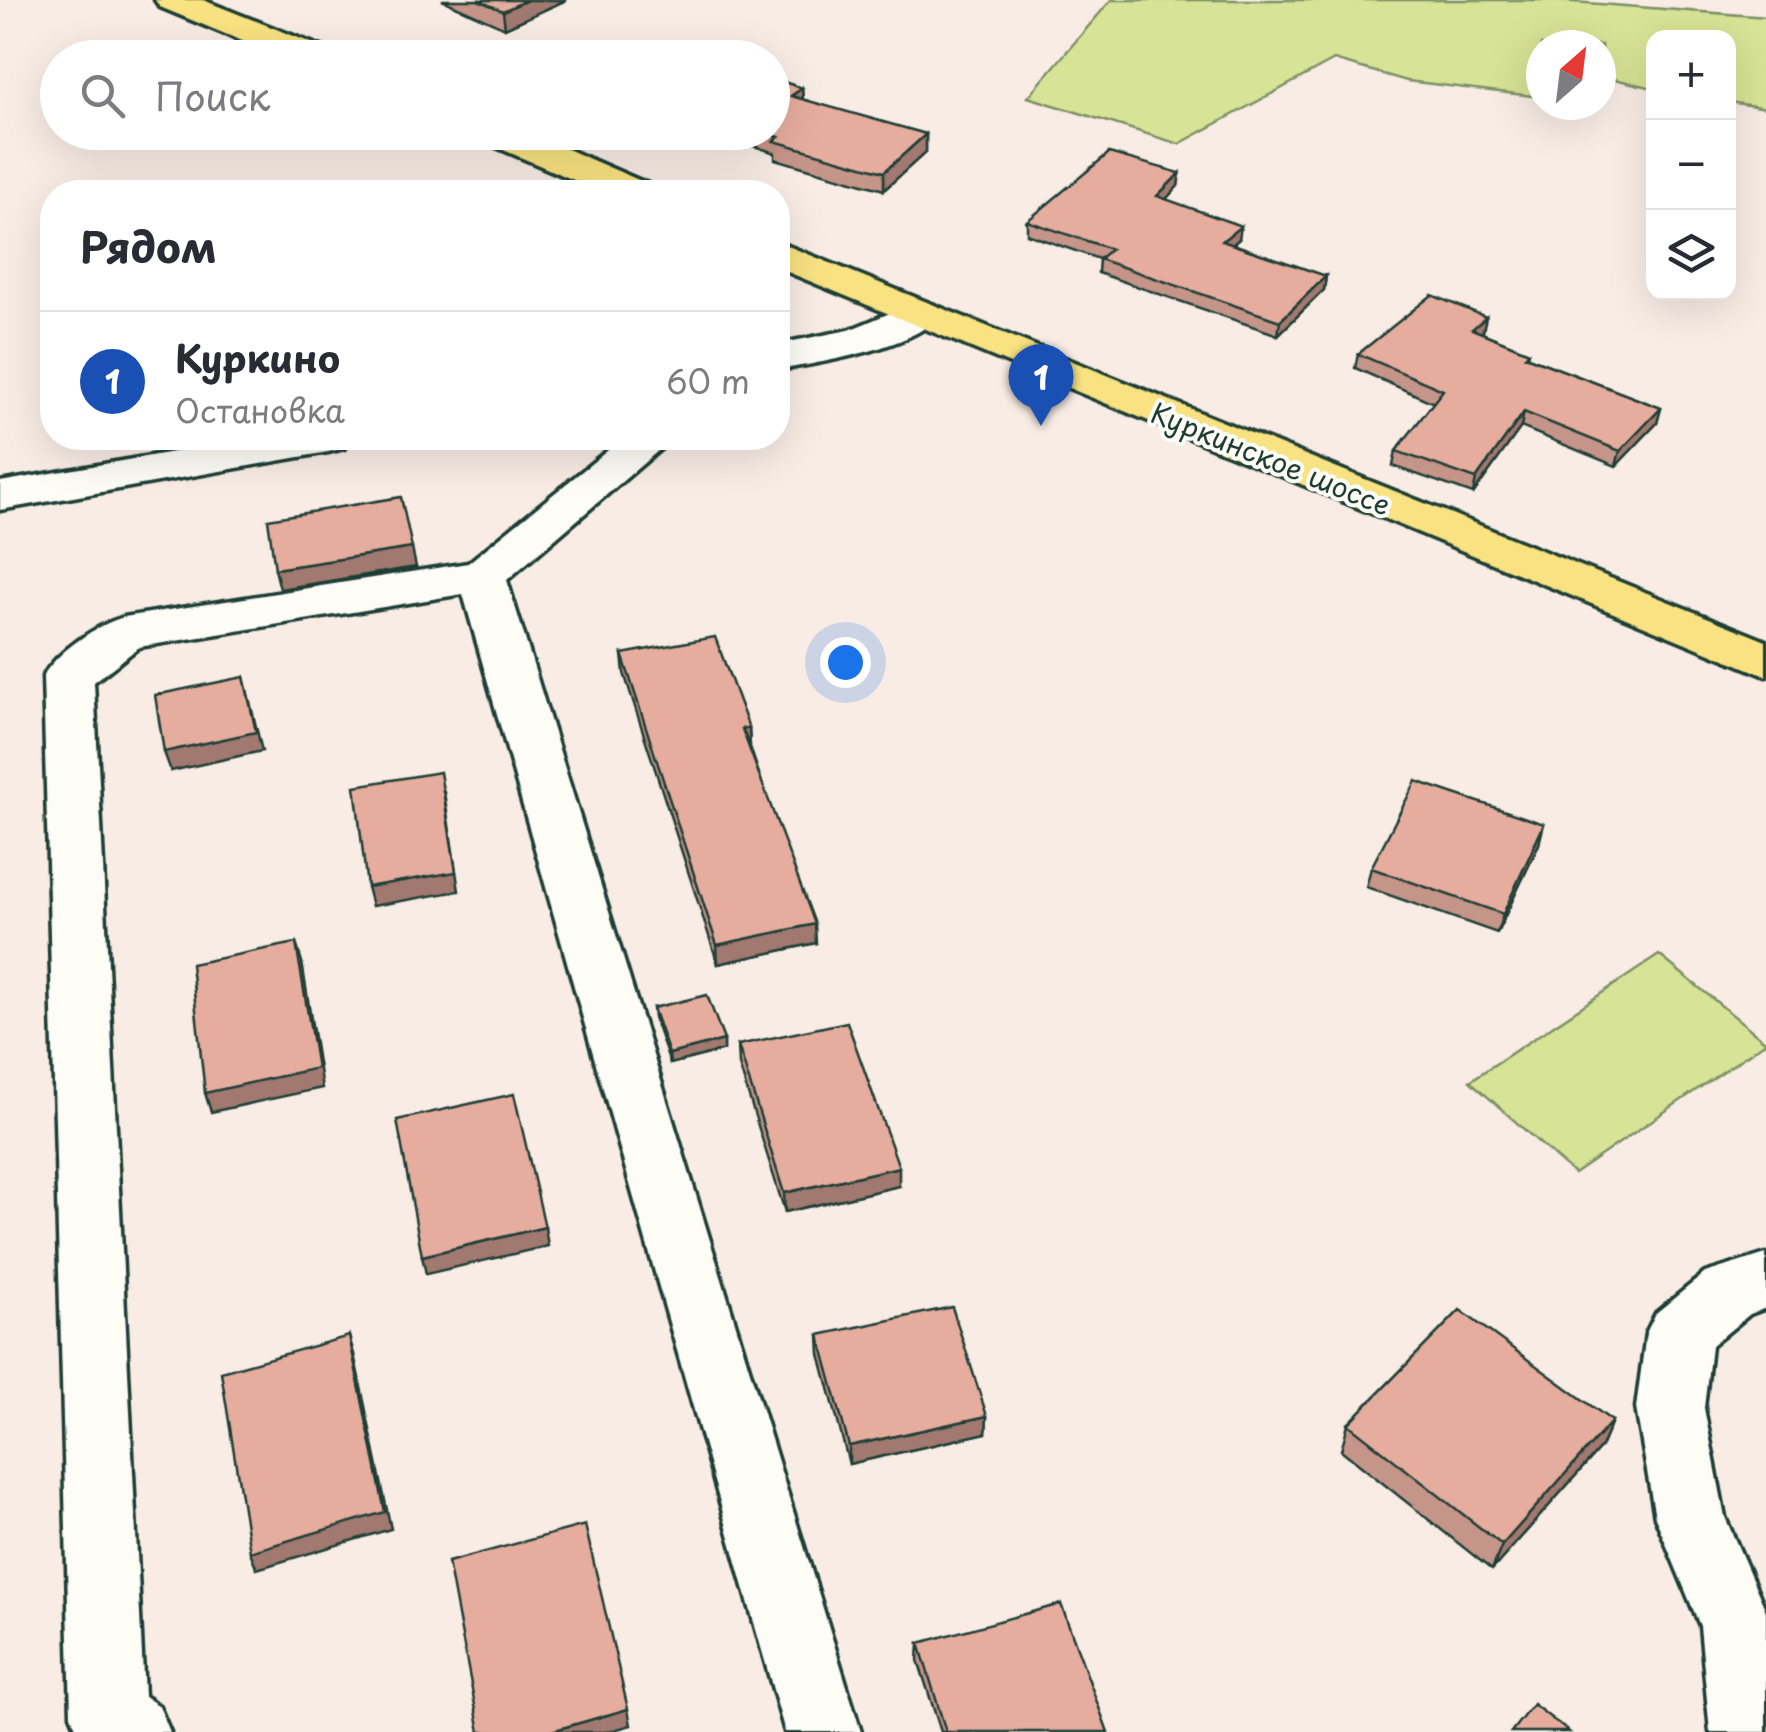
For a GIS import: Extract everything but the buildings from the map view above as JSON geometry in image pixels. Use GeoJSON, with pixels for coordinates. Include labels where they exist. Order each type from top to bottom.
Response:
{"type":"FeatureCollection","features":[{"type":"Feature","properties":{"kind":"main road"},"geometry":{"type":"LineString","coordinates":[[172,0],[271,40]]}},
{"type":"Feature","properties":{"kind":"main road"},"geometry":{"type":"LineString","coordinates":[[535,150],[606,180]]}},
{"type":"Feature","properties":{"kind":"main road","name":"Куркинское шоссе"},"geometry":{"type":"LineString","coordinates":[[790,259],[1766,660]]}},
{"type":"Feature","properties":{"kind":"lane"},"geometry":{"type":"LineString","coordinates":[[790,355],[861,341],[919,314]]}},
{"type":"Feature","properties":{"kind":"lane"},"geometry":{"type":"LineString","coordinates":[[0,496],[260,450]]}},
{"type":"Feature","properties":{"kind":"lane"},"geometry":{"type":"LineString","coordinates":[[132,1732],[108,1714],[68,676],[124,633],[482,576],[635,450]]}},
{"type":"Feature","properties":{"kind":"lane"},"geometry":{"type":"LineString","coordinates":[[482,576],[823,1732]]}},
{"type":"Feature","properties":{"kind":"lane"},"geometry":{"type":"LineString","coordinates":[[1748,1732],[1736,1626],[1690,1517],[1670,1408],[1679,1333],[1728,1293],[1766,1281]]}},
{"type":"Feature","properties":{"kind":"green space"},"geometry":{"type":"Polygon","coordinates":[[[1111,0],[1548,0],[1766,17],[1766,108],[1736,103],[1736,30],[1646,30],[1646,86],[1616,79],[1616,30],[1526,30],[1526,95],[1407,81],[1334,60],[1179,144],[1028,97],[1111,0]]]}},
{"type":"Feature","properties":{"kind":"green space"},"geometry":{"type":"Polygon","coordinates":[[[1659,955],[1766,1042],[1574,1174],[1470,1081],[1659,955]]]}},
{"type":"Feature","properties":{"kind":"place","name":"Куркино"},"geometry":{"type":"Point","coordinates":[1041,426]}}]}
